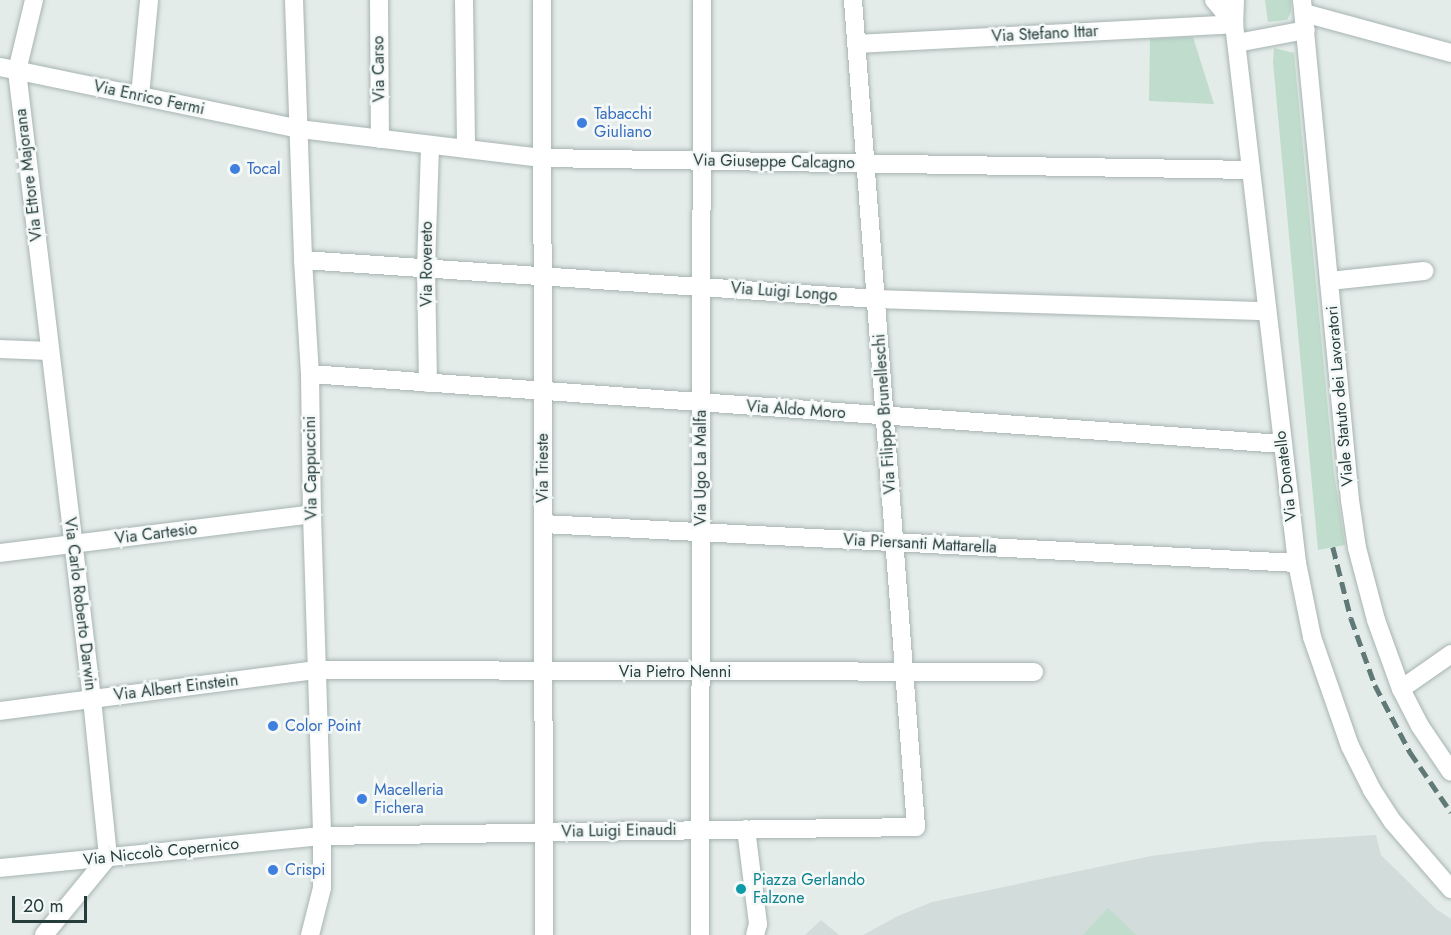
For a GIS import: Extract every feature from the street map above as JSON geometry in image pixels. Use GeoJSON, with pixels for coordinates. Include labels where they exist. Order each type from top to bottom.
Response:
{"type":"FeatureCollection","features":[{"type":"Feature","properties":{"kind":"street","name":"Via Ettore Majorana"},"geometry":{"type":"LineString","coordinates":[[34,0],[9,69],[49,351]]}},
{"type":"Feature","properties":{"kind":"street"},"geometry":{"type":"LineString","coordinates":[[140,96],[149,0]]}},
{"type":"Feature","properties":{"kind":"street","name":"Via Cappuccini"},"geometry":{"type":"LineString","coordinates":[[294,0],[303,260],[310,374],[322,836],[322,888],[309,935]]}},
{"type":"Feature","properties":{"kind":"street","name":"Via Carso"},"geometry":{"type":"LineString","coordinates":[[379,0],[380,139]]}},
{"type":"Feature","properties":{"kind":"street"},"geometry":{"type":"LineString","coordinates":[[464,0],[466,149]]}},
{"type":"Feature","properties":{"kind":"street","name":"Via Trieste"},"geometry":{"type":"LineString","coordinates":[[542,0],[544,935]]}},
{"type":"Feature","properties":{"kind":"street","name":"Via Ugo La Malfa"},"geometry":{"type":"LineString","coordinates":[[700,935],[702,0]]}},
{"type":"Feature","properties":{"kind":"street","name":"Via Filippo Brunelleschi"},"geometry":{"type":"LineString","coordinates":[[853,0],[916,827]]}},
{"type":"Feature","properties":{"kind":"street"},"geometry":{"type":"LineString","coordinates":[[1215,0],[1234,24]]}},
{"type":"Feature","properties":{"kind":"street","name":"Via Donatello"},"geometry":{"type":"LineString","coordinates":[[1235,0],[1234,24],[1282,444],[1297,562],[1312,637],[1350,746],[1372,790],[1393,822],[1451,889]]}},
{"type":"Feature","properties":{"kind":"street"},"geometry":{"type":"LineString","coordinates":[[1237,43],[1304,14],[1451,53]]}},
{"type":"Feature","properties":{"kind":"street","name":"Viale Statuto dei Lavoratori"},"geometry":{"type":"LineString","coordinates":[[1304,14],[1350,500],[1357,548],[1376,620],[1401,689],[1420,726],[1451,772]]}},
{"type":"Feature","properties":{"kind":"street","name":"Via Stefano Ittar"},"geometry":{"type":"LineString","coordinates":[[856,44],[1234,24]]}},
{"type":"Feature","properties":{"kind":"street","name":"Via Enrico Fermi"},"geometry":{"type":"LineString","coordinates":[[9,69],[298,129]]}},
{"type":"Feature","properties":{"kind":"street","name":"Via Giuseppe Calcagno"},"geometry":{"type":"LineString","coordinates":[[298,129],[543,158],[1251,170]]}},
{"type":"Feature","properties":{"kind":"street","name":"Via Rovereto"},"geometry":{"type":"LineString","coordinates":[[428,383],[426,268],[430,145]]}},
{"type":"Feature","properties":{"kind":"street","name":"Via Luigi Longo"},"geometry":{"type":"LineString","coordinates":[[303,260],[876,299],[1266,311]]}},
{"type":"Feature","properties":{"kind":"street"},"geometry":{"type":"LineString","coordinates":[[1329,281],[1424,271]]}},
{"type":"Feature","properties":{"kind":"street"},"geometry":{"type":"LineString","coordinates":[[0,349],[49,351]]}},
{"type":"Feature","properties":{"kind":"street","name":"Via Carlo Roberto Darwin"},"geometry":{"type":"LineString","coordinates":[[49,351],[71,544],[92,699],[108,857]]}},
{"type":"Feature","properties":{"kind":"street","name":"Via Aldo Moro"},"geometry":{"type":"LineString","coordinates":[[310,374],[1282,444]]}},
{"type":"Feature","properties":{"kind":"street","name":"Via Cartesio"},"geometry":{"type":"LineString","coordinates":[[0,553],[312,514]]}},
{"type":"Feature","properties":{"kind":"street","name":"Via Piersanti Mattarella"},"geometry":{"type":"LineString","coordinates":[[543,524],[1297,562]]}},
{"type":"Feature","properties":{"kind":"street"},"geometry":{"type":"LineString","coordinates":[[1401,689],[1451,654]]}},
{"type":"Feature","properties":{"kind":"street","name":"Via Pietro Nenni"},"geometry":{"type":"LineString","coordinates":[[317,670],[1034,672]]}},
{"type":"Feature","properties":{"kind":"street","name":"Via Albert Einstein"},"geometry":{"type":"LineString","coordinates":[[0,711],[317,670]]}},
{"type":"Feature","properties":{"kind":"street","name":"Via Luigi Einaudi"},"geometry":{"type":"LineString","coordinates":[[322,836],[916,827]]}},
{"type":"Feature","properties":{"kind":"street"},"geometry":{"type":"LineString","coordinates":[[746,829],[758,924],[755,935]]}},
{"type":"Feature","properties":{"kind":"street","name":"Via Niccolò Copernico"},"geometry":{"type":"LineString","coordinates":[[0,868],[322,836]]}},
{"type":"Feature","properties":{"kind":"street"},"geometry":{"type":"LineString","coordinates":[[44,935],[108,857]]}},
{"type":"Feature","properties":{"kind":"shaded area"},"geometry":{"type":"Polygon","coordinates":[[[1376,835],[1381,855],[1436,909],[1451,919],[1451,935],[863,935],[898,916],[932,902],[1151,856],[1260,842],[1376,835]]]}},
{"type":"Feature","properties":{"kind":"shaded area"},"geometry":{"type":"Polygon","coordinates":[[[821,920],[839,935],[805,935],[821,920]]]}},
{"type":"Feature","properties":{"kind":"green space"},"geometry":{"type":"Polygon","coordinates":[[[1265,0],[1291,0],[1291,12],[1287,20],[1268,22],[1265,0]]]}},
{"type":"Feature","properties":{"kind":"green space"},"geometry":{"type":"Polygon","coordinates":[[[1193,37],[1214,104],[1149,101],[1150,39],[1193,37]]]}},
{"type":"Feature","properties":{"kind":"green space"},"geometry":{"type":"Polygon","coordinates":[[[1274,48],[1294,53],[1334,473],[1345,545],[1318,550],[1273,62],[1274,48]]]}},
{"type":"Feature","properties":{"kind":"green space"},"geometry":{"type":"Polygon","coordinates":[[[1108,908],[1136,935],[1083,935],[1108,908]]]}},
{"type":"Feature","properties":{"kind":"railway"},"geometry":{"type":"LineString","coordinates":[[1333,547],[1351,618],[1375,685],[1410,752],[1451,812]]}},
{"type":"Feature","properties":{"kind":"place","name":"Tabacchi Giuliano"},"geometry":{"type":"Point","coordinates":[582,123]}},
{"type":"Feature","properties":{"kind":"place","name":"Tocal"},"geometry":{"type":"Point","coordinates":[235,169]}},
{"type":"Feature","properties":{"kind":"place","name":"Color Point"},"geometry":{"type":"Point","coordinates":[273,726]}},
{"type":"Feature","properties":{"kind":"place","name":"Macelleria Fichera"},"geometry":{"type":"Point","coordinates":[362,799]}},
{"type":"Feature","properties":{"kind":"place","name":"Crispi"},"geometry":{"type":"Point","coordinates":[273,870]}},
{"type":"Feature","properties":{"kind":"place","name":"Piazza Gerlando Falzone"},"geometry":{"type":"Point","coordinates":[741,889]}}]}
